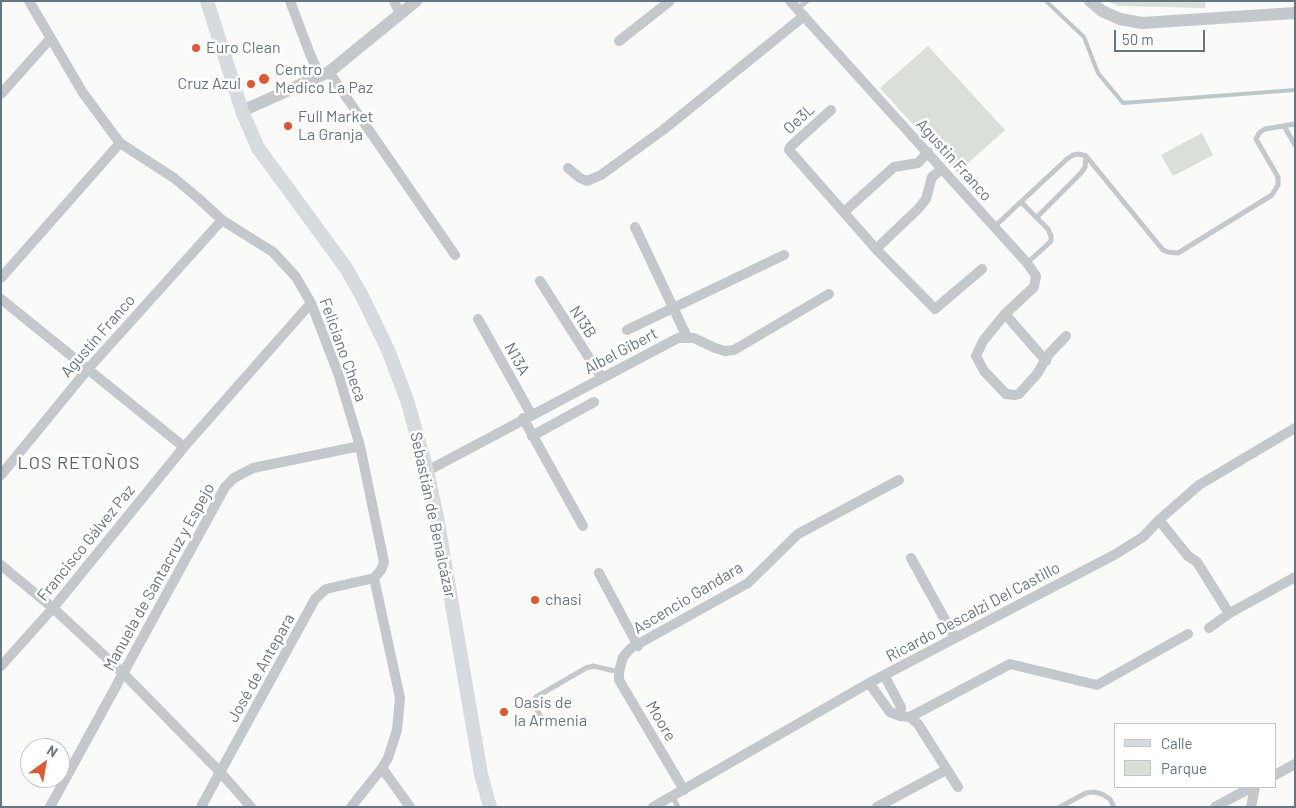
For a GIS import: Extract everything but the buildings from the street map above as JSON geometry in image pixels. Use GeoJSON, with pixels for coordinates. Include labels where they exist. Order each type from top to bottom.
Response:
{"type":"FeatureCollection","features":[{"type":"Feature","properties":{"kind":"main road","name":"Sebastián de Benalcázar"},"geometry":{"type":"LineString","coordinates":[[207,1],[242,111],[258,148],[327,241],[362,296],[388,350],[407,400],[427,471],[437,517],[481,774],[490,807]]}},
{"type":"Feature","properties":{"kind":"street","name":"Feliciano Checa"},"geometry":{"type":"LineString","coordinates":[[28,1],[83,93],[120,143],[174,178],[222,220],[273,252],[296,277],[311,303],[338,373],[360,446],[384,562],[381,570],[374,578]]}},
{"type":"Feature","properties":{"kind":"street"},"geometry":{"type":"LineString","coordinates":[[290,1],[310,54],[455,255]]}},
{"type":"Feature","properties":{"kind":"street"},"geometry":{"type":"LineString","coordinates":[[394,1],[400,14]]}},
{"type":"Feature","properties":{"kind":"street"},"geometry":{"type":"LineString","coordinates":[[242,111],[324,74],[416,1]]}},
{"type":"Feature","properties":{"kind":"street"},"geometry":{"type":"LineString","coordinates":[[619,41],[670,1]]}},
{"type":"Feature","properties":{"kind":"street"},"geometry":{"type":"LineString","coordinates":[[1090,1],[1102,11],[1120,19],[1142,23],[1295,13]]}},
{"type":"Feature","properties":{"kind":"street"},"geometry":{"type":"LineString","coordinates":[[568,168],[587,181],[601,175],[663,130],[797,9]]}},
{"type":"Feature","properties":{"kind":"street","name":"Agustin Franco"},"geometry":{"type":"LineString","coordinates":[[797,9],[1028,263],[1036,276],[1034,287],[1006,314],[983,341],[976,356],[984,371],[1006,394],[1015,395],[1019,394],[1046,361]]}},
{"type":"Feature","properties":{"kind":"street"},"geometry":{"type":"LineString","coordinates":[[1,94],[50,39]]}},
{"type":"Feature","properties":{"kind":"street","name":"Oe3L"},"geometry":{"type":"LineString","coordinates":[[831,110],[789,150],[844,212]]}},
{"type":"Feature","properties":{"kind":"street"},"geometry":{"type":"LineString","coordinates":[[1,278],[120,143]]}},
{"type":"Feature","properties":{"kind":"street"},"geometry":{"type":"LineString","coordinates":[[928,152],[918,163],[894,167],[844,212],[876,249],[935,309],[982,269]]}},
{"type":"Feature","properties":{"kind":"street"},"geometry":{"type":"LineString","coordinates":[[876,249],[918,209],[926,199],[932,176],[942,169]]}},
{"type":"Feature","properties":{"kind":"street","name":"Agustín Franco"},"geometry":{"type":"LineString","coordinates":[[1,475],[88,369],[222,220]]}},
{"type":"Feature","properties":{"kind":"street"},"geometry":{"type":"LineString","coordinates":[[635,228],[687,337],[725,351],[734,350],[830,294]]}},
{"type":"Feature","properties":{"kind":"street"},"geometry":{"type":"LineString","coordinates":[[627,330],[784,255]]}},
{"type":"Feature","properties":{"kind":"street","name":"N13B"},"geometry":{"type":"LineString","coordinates":[[540,281],[602,378]]}},
{"type":"Feature","properties":{"kind":"street"},"geometry":{"type":"LineString","coordinates":[[1,299],[184,447]]}},
{"type":"Feature","properties":{"kind":"street","name":"Francisco Gálvez Paz"},"geometry":{"type":"LineString","coordinates":[[1,666],[53,608],[184,447],[311,303]]}},
{"type":"Feature","properties":{"kind":"street"},"geometry":{"type":"LineString","coordinates":[[1006,314],[1046,361],[1049,354],[1066,336]]}},
{"type":"Feature","properties":{"kind":"street","name":"N13A"},"geometry":{"type":"LineString","coordinates":[[478,319],[527,416],[532,436],[583,526]]}},
{"type":"Feature","properties":{"kind":"street","name":"Albel Gibert"},"geometry":{"type":"LineString","coordinates":[[427,471],[527,416],[678,338],[687,337]]}},
{"type":"Feature","properties":{"kind":"street"},"geometry":{"type":"LineString","coordinates":[[532,436],[594,402]]}},
{"type":"Feature","properties":{"kind":"street","name":"Ricardo Descalzi Del Castillo"},"geometry":{"type":"LineString","coordinates":[[653,807],[869,683],[1143,538],[1159,520],[1200,486],[1295,428]]}},
{"type":"Feature","properties":{"kind":"street","name":"Manuela de Santacruz y Espejo"},"geometry":{"type":"LineString","coordinates":[[50,807],[225,487],[234,478],[253,468],[360,446]]}},
{"type":"Feature","properties":{"kind":"street","name":"Ascencio Gandara"},"geometry":{"type":"LineString","coordinates":[[619,668],[626,652],[748,583],[798,534],[899,480]]}},
{"type":"Feature","properties":{"kind":"street"},"geometry":{"type":"LineString","coordinates":[[1159,520],[1188,556],[1197,562],[1230,613]]}},
{"type":"Feature","properties":{"kind":"street"},"geometry":{"type":"LineString","coordinates":[[911,558],[955,638]]}},
{"type":"Feature","properties":{"kind":"street"},"geometry":{"type":"LineString","coordinates":[[1,565],[53,608],[123,673],[252,807]]}},
{"type":"Feature","properties":{"kind":"street"},"geometry":{"type":"LineString","coordinates":[[599,572],[638,646]]}},
{"type":"Feature","properties":{"kind":"street"},"geometry":{"type":"LineString","coordinates":[[1209,628],[1230,613],[1295,577]]}},
{"type":"Feature","properties":{"kind":"street"},"geometry":{"type":"LineString","coordinates":[[351,807],[388,758],[397,730],[400,698],[374,578]]}},
{"type":"Feature","properties":{"kind":"street","name":"José de Antepara"},"geometry":{"type":"LineString","coordinates":[[201,807],[315,599],[326,589],[374,578]]}},
{"type":"Feature","properties":{"kind":"street"},"geometry":{"type":"LineString","coordinates":[[905,716],[1010,664],[1097,686],[1188,634]]}},
{"type":"Feature","properties":{"kind":"street","name":"Moore"},"geometry":{"type":"LineString","coordinates":[[619,668],[619,680],[684,790]]}},
{"type":"Feature","properties":{"kind":"street"},"geometry":{"type":"LineString","coordinates":[[884,675],[905,716]]}},
{"type":"Feature","properties":{"kind":"street"},"geometry":{"type":"LineString","coordinates":[[869,683],[890,712],[905,716],[918,724],[958,787]]}},
{"type":"Feature","properties":{"kind":"street"},"geometry":{"type":"LineString","coordinates":[[1276,774],[1295,764]]}},
{"type":"Feature","properties":{"kind":"street"},"geometry":{"type":"LineString","coordinates":[[382,768],[410,807]]}},
{"type":"Feature","properties":{"kind":"street"},"geometry":{"type":"LineString","coordinates":[[877,807],[946,770]]}},
{"type":"Feature","properties":{"kind":"street"},"geometry":{"type":"LineString","coordinates":[[1215,807],[1252,788]]}},
{"type":"Feature","properties":{"kind":"street"},"geometry":{"type":"LineString","coordinates":[[1251,807],[1254,788]]}},
{"type":"Feature","properties":{"kind":"lane"},"geometry":{"type":"LineString","coordinates":[[797,9],[807,1]]}},
{"type":"Feature","properties":{"kind":"lane"},"geometry":{"type":"LineString","coordinates":[[994,227],[1067,159],[1079,154],[1086,156],[1163,250],[1178,253],[1272,194],[1278,185],[1278,177],[1256,139],[1262,131],[1295,124]]}},
{"type":"Feature","properties":{"kind":"lane"},"geometry":{"type":"LineString","coordinates":[[1284,126],[1295,146]]}},
{"type":"Feature","properties":{"kind":"lane"},"geometry":{"type":"LineString","coordinates":[[1037,217],[1081,173],[1085,167],[1086,156]]}},
{"type":"Feature","properties":{"kind":"lane"},"geometry":{"type":"LineString","coordinates":[[1021,202],[1048,229],[1051,240],[1028,263]]}},
{"type":"Feature","properties":{"kind":"lane"},"geometry":{"type":"LineString","coordinates":[[544,723],[533,702],[536,697],[586,668],[593,666],[619,668]]}},
{"type":"Feature","properties":{"kind":"lane"},"geometry":{"type":"LineString","coordinates":[[1060,807],[1086,793],[1094,792],[1110,799],[1114,807]]}},
{"type":"Feature","properties":{"kind":"lane"},"geometry":{"type":"LineString","coordinates":[[672,796],[678,807]]}},
{"type":"Feature","properties":{"kind":"green space"},"geometry":{"type":"Polygon","coordinates":[[[1106,1],[1206,1],[1205,8],[1119,6],[1106,1]]]}},
{"type":"Feature","properties":{"kind":"green space"},"geometry":{"type":"Polygon","coordinates":[[[928,46],[1005,130],[957,173],[880,88],[928,46]]]}},
{"type":"Feature","properties":{"kind":"green space"},"geometry":{"type":"Polygon","coordinates":[[[1202,133],[1213,155],[1173,176],[1161,155],[1202,133]]]}},
{"type":"Feature","properties":{"kind":"waterway"},"geometry":{"type":"LineString","coordinates":[[1046,1],[1084,37],[1098,73],[1123,103],[1295,90]]}},
{"type":"Feature","properties":{"kind":"place","name":"Euro Clean"},"geometry":{"type":"Point","coordinates":[196,48]}},
{"type":"Feature","properties":{"kind":"place","name":"Centro Medico La Paz"},"geometry":{"type":"Point","coordinates":[264,79]}},
{"type":"Feature","properties":{"kind":"place","name":"Cruz Azul"},"geometry":{"type":"Point","coordinates":[251,84]}},
{"type":"Feature","properties":{"kind":"place","name":"Full Market La Granja"},"geometry":{"type":"Point","coordinates":[288,126]}},
{"type":"Feature","properties":{"kind":"place","name":"chasi"},"geometry":{"type":"Point","coordinates":[535,600]}},
{"type":"Feature","properties":{"kind":"place","name":"Oasis de la Armenia"},"geometry":{"type":"Point","coordinates":[504,712]}},
{"type":"Feature","properties":{"kind":"district","name":"LOS RETOÑOS"},"geometry":{"type":"Point","coordinates":[79,463]}}]}
